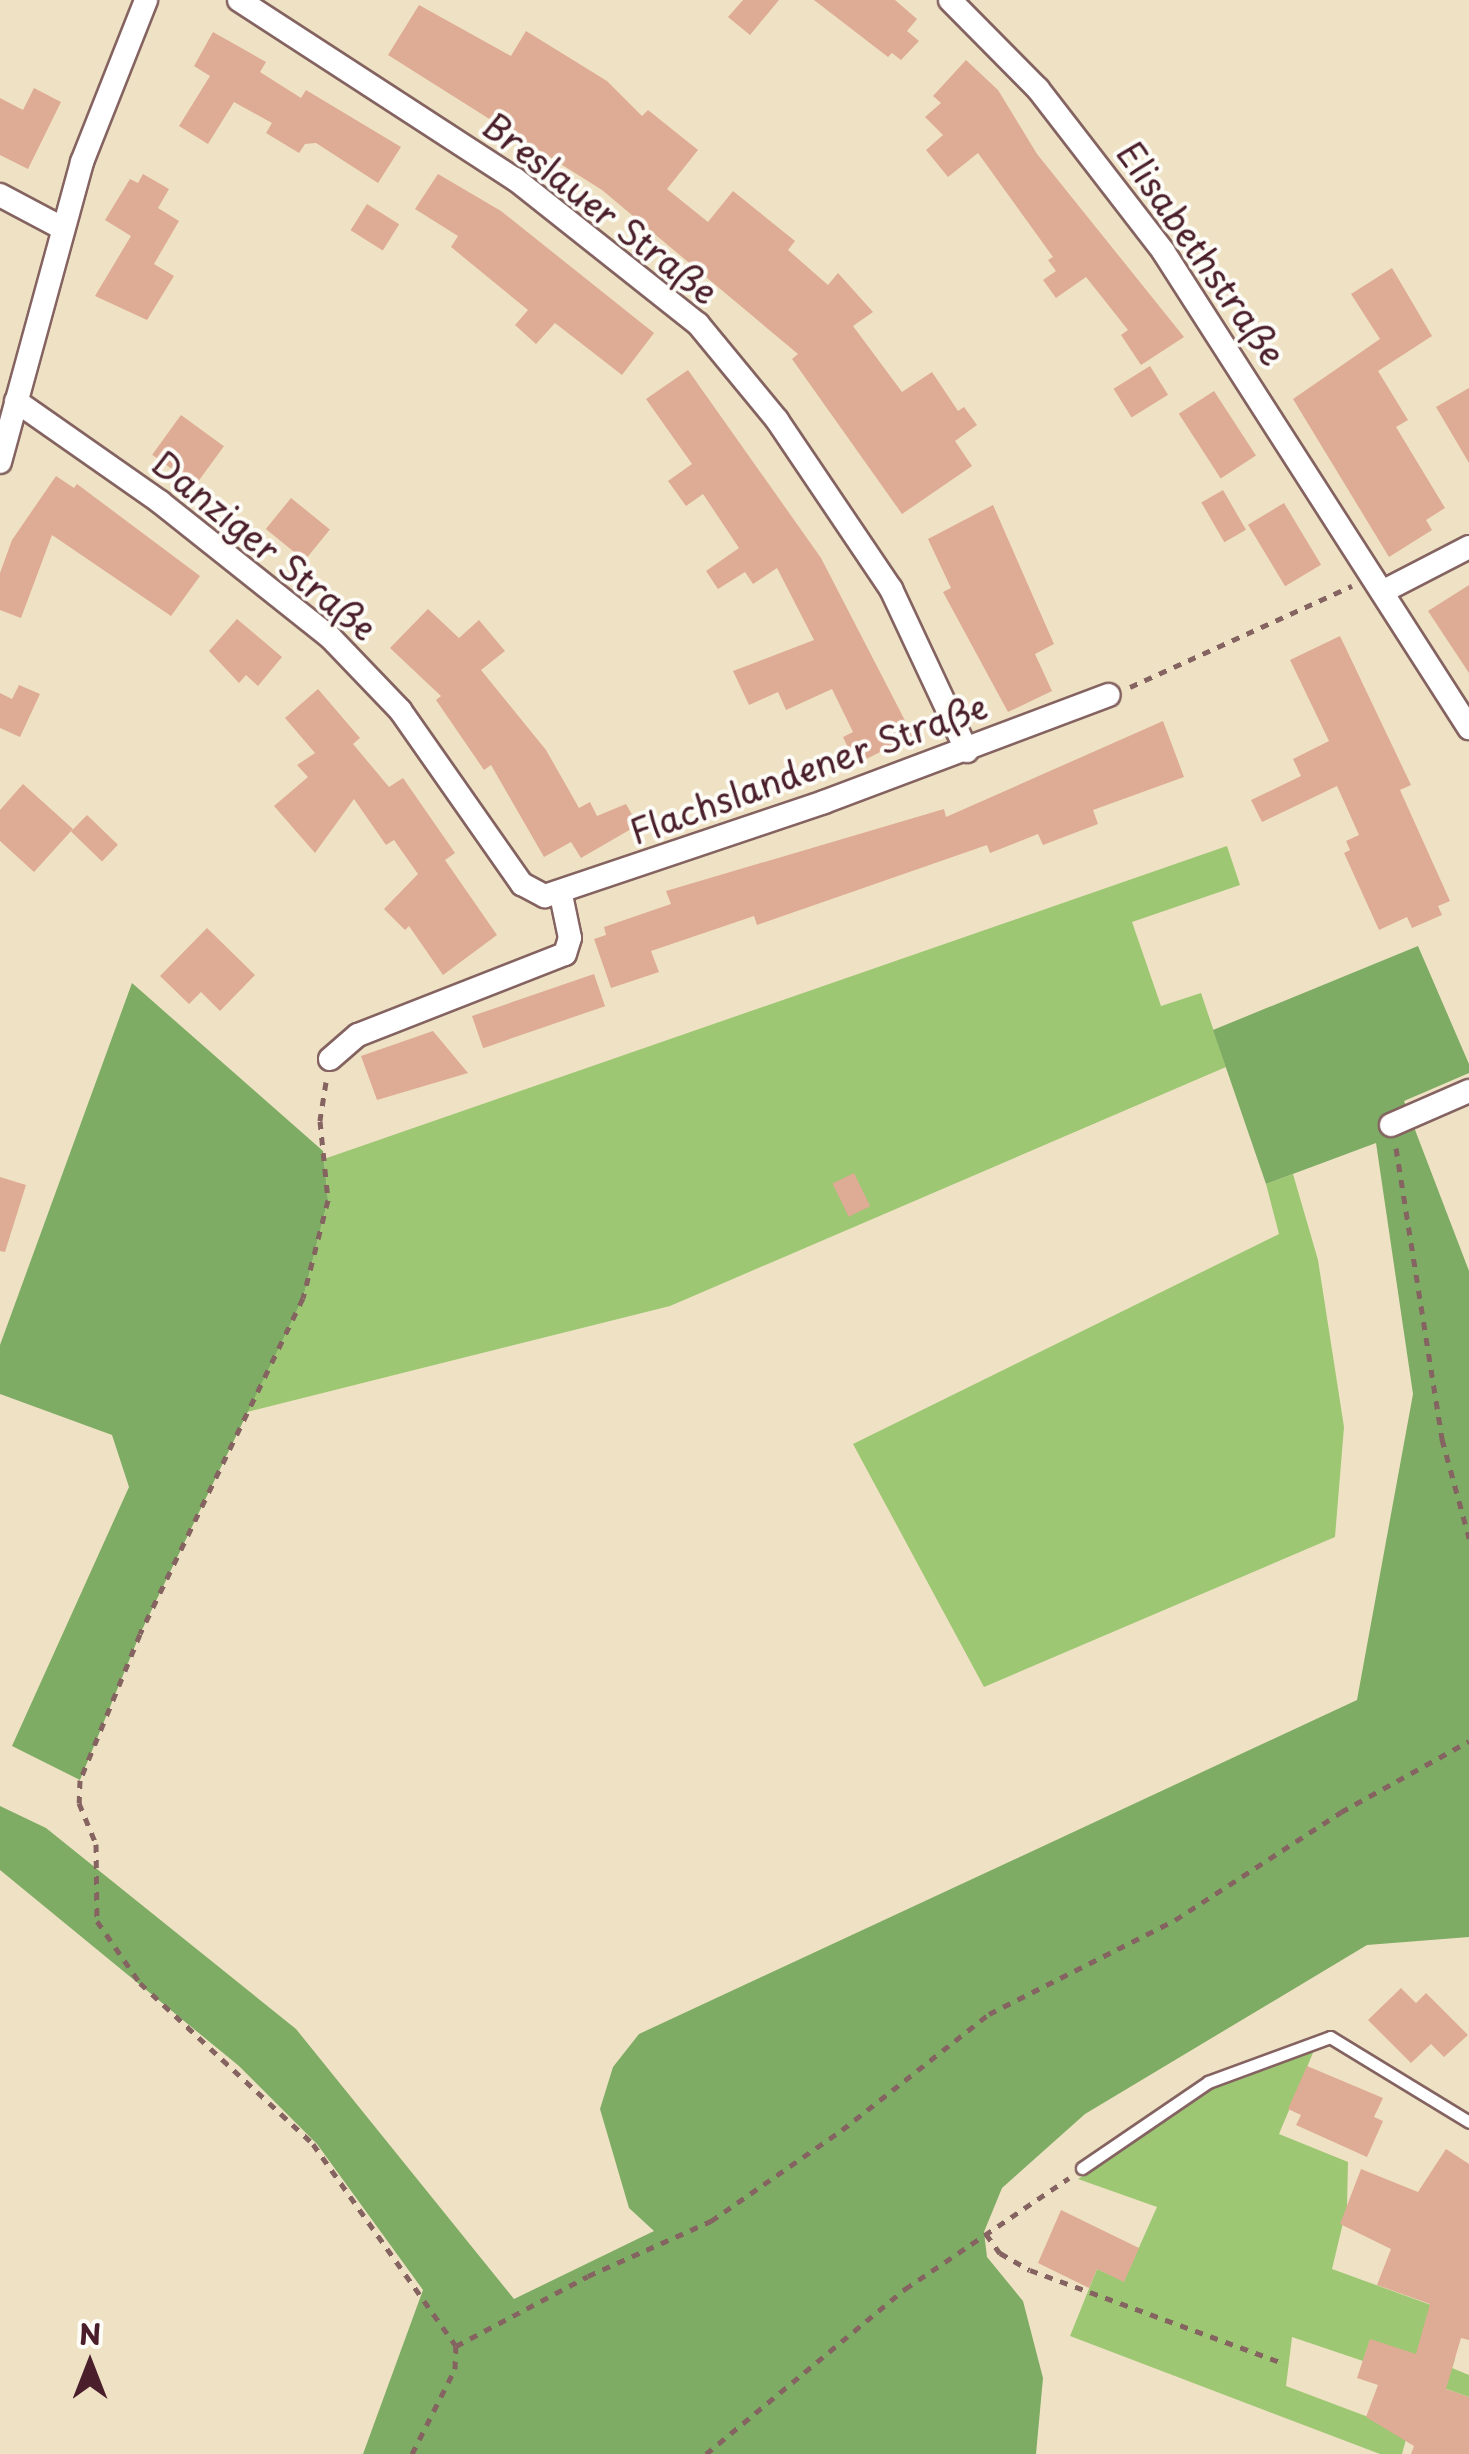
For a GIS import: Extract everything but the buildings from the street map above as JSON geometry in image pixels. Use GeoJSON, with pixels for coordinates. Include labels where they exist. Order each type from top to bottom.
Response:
{"type":"FeatureCollection","features":[{"type":"Feature","properties":{"kind":"street"},"geometry":{"type":"LineString","coordinates":[[0,462],[62,228],[146,0]]}},
{"type":"Feature","properties":{"kind":"street","name":"Breslauer Straße"},"geometry":{"type":"LineString","coordinates":[[239,0],[515,179],[698,324],[777,420],[881,574],[968,751]]}},
{"type":"Feature","properties":{"kind":"street","name":"Elisabethstraße"},"geometry":{"type":"LineString","coordinates":[[950,0],[1038,88],[1163,251],[1469,728]]}},
{"type":"Feature","properties":{"kind":"street"},"geometry":{"type":"LineString","coordinates":[[0,195],[62,228]]}},
{"type":"Feature","properties":{"kind":"street","name":"Danziger Straße"},"geometry":{"type":"LineString","coordinates":[[16,400],[226,551],[330,637],[400,710],[522,884],[545,896],[561,895]]}},
{"type":"Feature","properties":{"kind":"street"},"geometry":{"type":"LineString","coordinates":[[1374,579],[1469,547]]}},
{"type":"Feature","properties":{"kind":"street","name":"Flachslandener Straße"},"geometry":{"type":"LineString","coordinates":[[561,895],[968,751],[1108,695]]}},
{"type":"Feature","properties":{"kind":"street"},"geometry":{"type":"LineString","coordinates":[[330,1060],[358,1035],[556,960],[570,938],[561,895]]}},
{"type":"Feature","properties":{"kind":"street"},"geometry":{"type":"LineString","coordinates":[[1391,1124],[1469,1091]]}},
{"type":"Feature","properties":{"kind":"lane"},"geometry":{"type":"LineString","coordinates":[[1082,2168],[1208,2082],[1330,2037],[1469,2122]]}},
{"type":"Feature","properties":{"kind":"path"},"geometry":{"type":"LineString","coordinates":[[1108,695],[1228,648],[1374,579]]}},
{"type":"Feature","properties":{"kind":"path"},"geometry":{"type":"LineString","coordinates":[[330,1060],[320,1121],[328,1200],[303,1298],[140,1634],[80,1780],[78,1803],[96,1844],[96,1920],[140,1984],[313,2144],[456,2346],[455,2369],[412,2454]]}},
{"type":"Feature","properties":{"kind":"path"},"geometry":{"type":"LineString","coordinates":[[1391,1124],[1442,1438],[1469,1538]]}},
{"type":"Feature","properties":{"kind":"path"},"geometry":{"type":"LineString","coordinates":[[456,2346],[588,2276],[711,2220],[842,2130],[989,2014],[1176,1920],[1341,1812],[1469,1741]]}},
{"type":"Feature","properties":{"kind":"path"},"geometry":{"type":"LineString","coordinates":[[706,2454],[904,2289],[1082,2168]]}},
{"type":"Feature","properties":{"kind":"path"},"geometry":{"type":"LineString","coordinates":[[986,2234],[1000,2254],[1030,2270],[1285,2364]]}},
{"type":"Feature","properties":{"kind":"green space"},"geometry":{"type":"Polygon","coordinates":[[[1227,846],[1240,885],[1132,922],[1161,1006],[1201,993],[1226,1067],[670,1306],[247,1412],[303,1298],[328,1200],[324,1159],[1227,846]]]}},
{"type":"Feature","properties":{"kind":"green space"},"geometry":{"type":"Polygon","coordinates":[[[1418,946],[1469,1064],[1469,1073],[1404,1101],[1469,1271],[1469,1937],[1367,1945],[1085,2114],[1002,2188],[984,2232],[987,2257],[1023,2301],[1043,2378],[1036,2454],[363,2454],[423,2290],[317,2144],[239,2066],[0,1870],[0,1806],[46,1828],[296,2029],[514,2299],[654,2231],[629,2208],[600,2109],[613,2067],[639,2034],[1357,1700],[1413,1394],[1376,1143],[1266,1184],[1213,1030],[1418,946]]]}},
{"type":"Feature","properties":{"kind":"green space"},"geometry":{"type":"Polygon","coordinates":[[[132,983],[323,1151],[328,1200],[303,1298],[140,1634],[80,1780],[12,1746],[129,1487],[112,1435],[0,1394],[0,1345],[132,983]]]}},
{"type":"Feature","properties":{"kind":"green space"},"geometry":{"type":"Polygon","coordinates":[[[1293,1174],[1318,1260],[1344,1427],[1335,1537],[984,1687],[853,1444],[1279,1234],[1266,1184],[1293,1174]]]}},
{"type":"Feature","properties":{"kind":"green space"},"geometry":{"type":"Polygon","coordinates":[[[1315,2048],[1279,2134],[1348,2162],[1347,2206],[1332,2269],[1431,2305],[1418,2348],[1455,2359],[1452,2368],[1469,2375],[1469,2397],[1375,2364],[1381,2343],[1370,2340],[1363,2361],[1292,2337],[1286,2386],[1408,2432],[1402,2454],[1380,2454],[1070,2336],[1097,2269],[1124,2281],[1157,2207],[1078,2179],[1214,2087],[1315,2048]]]}}]}
